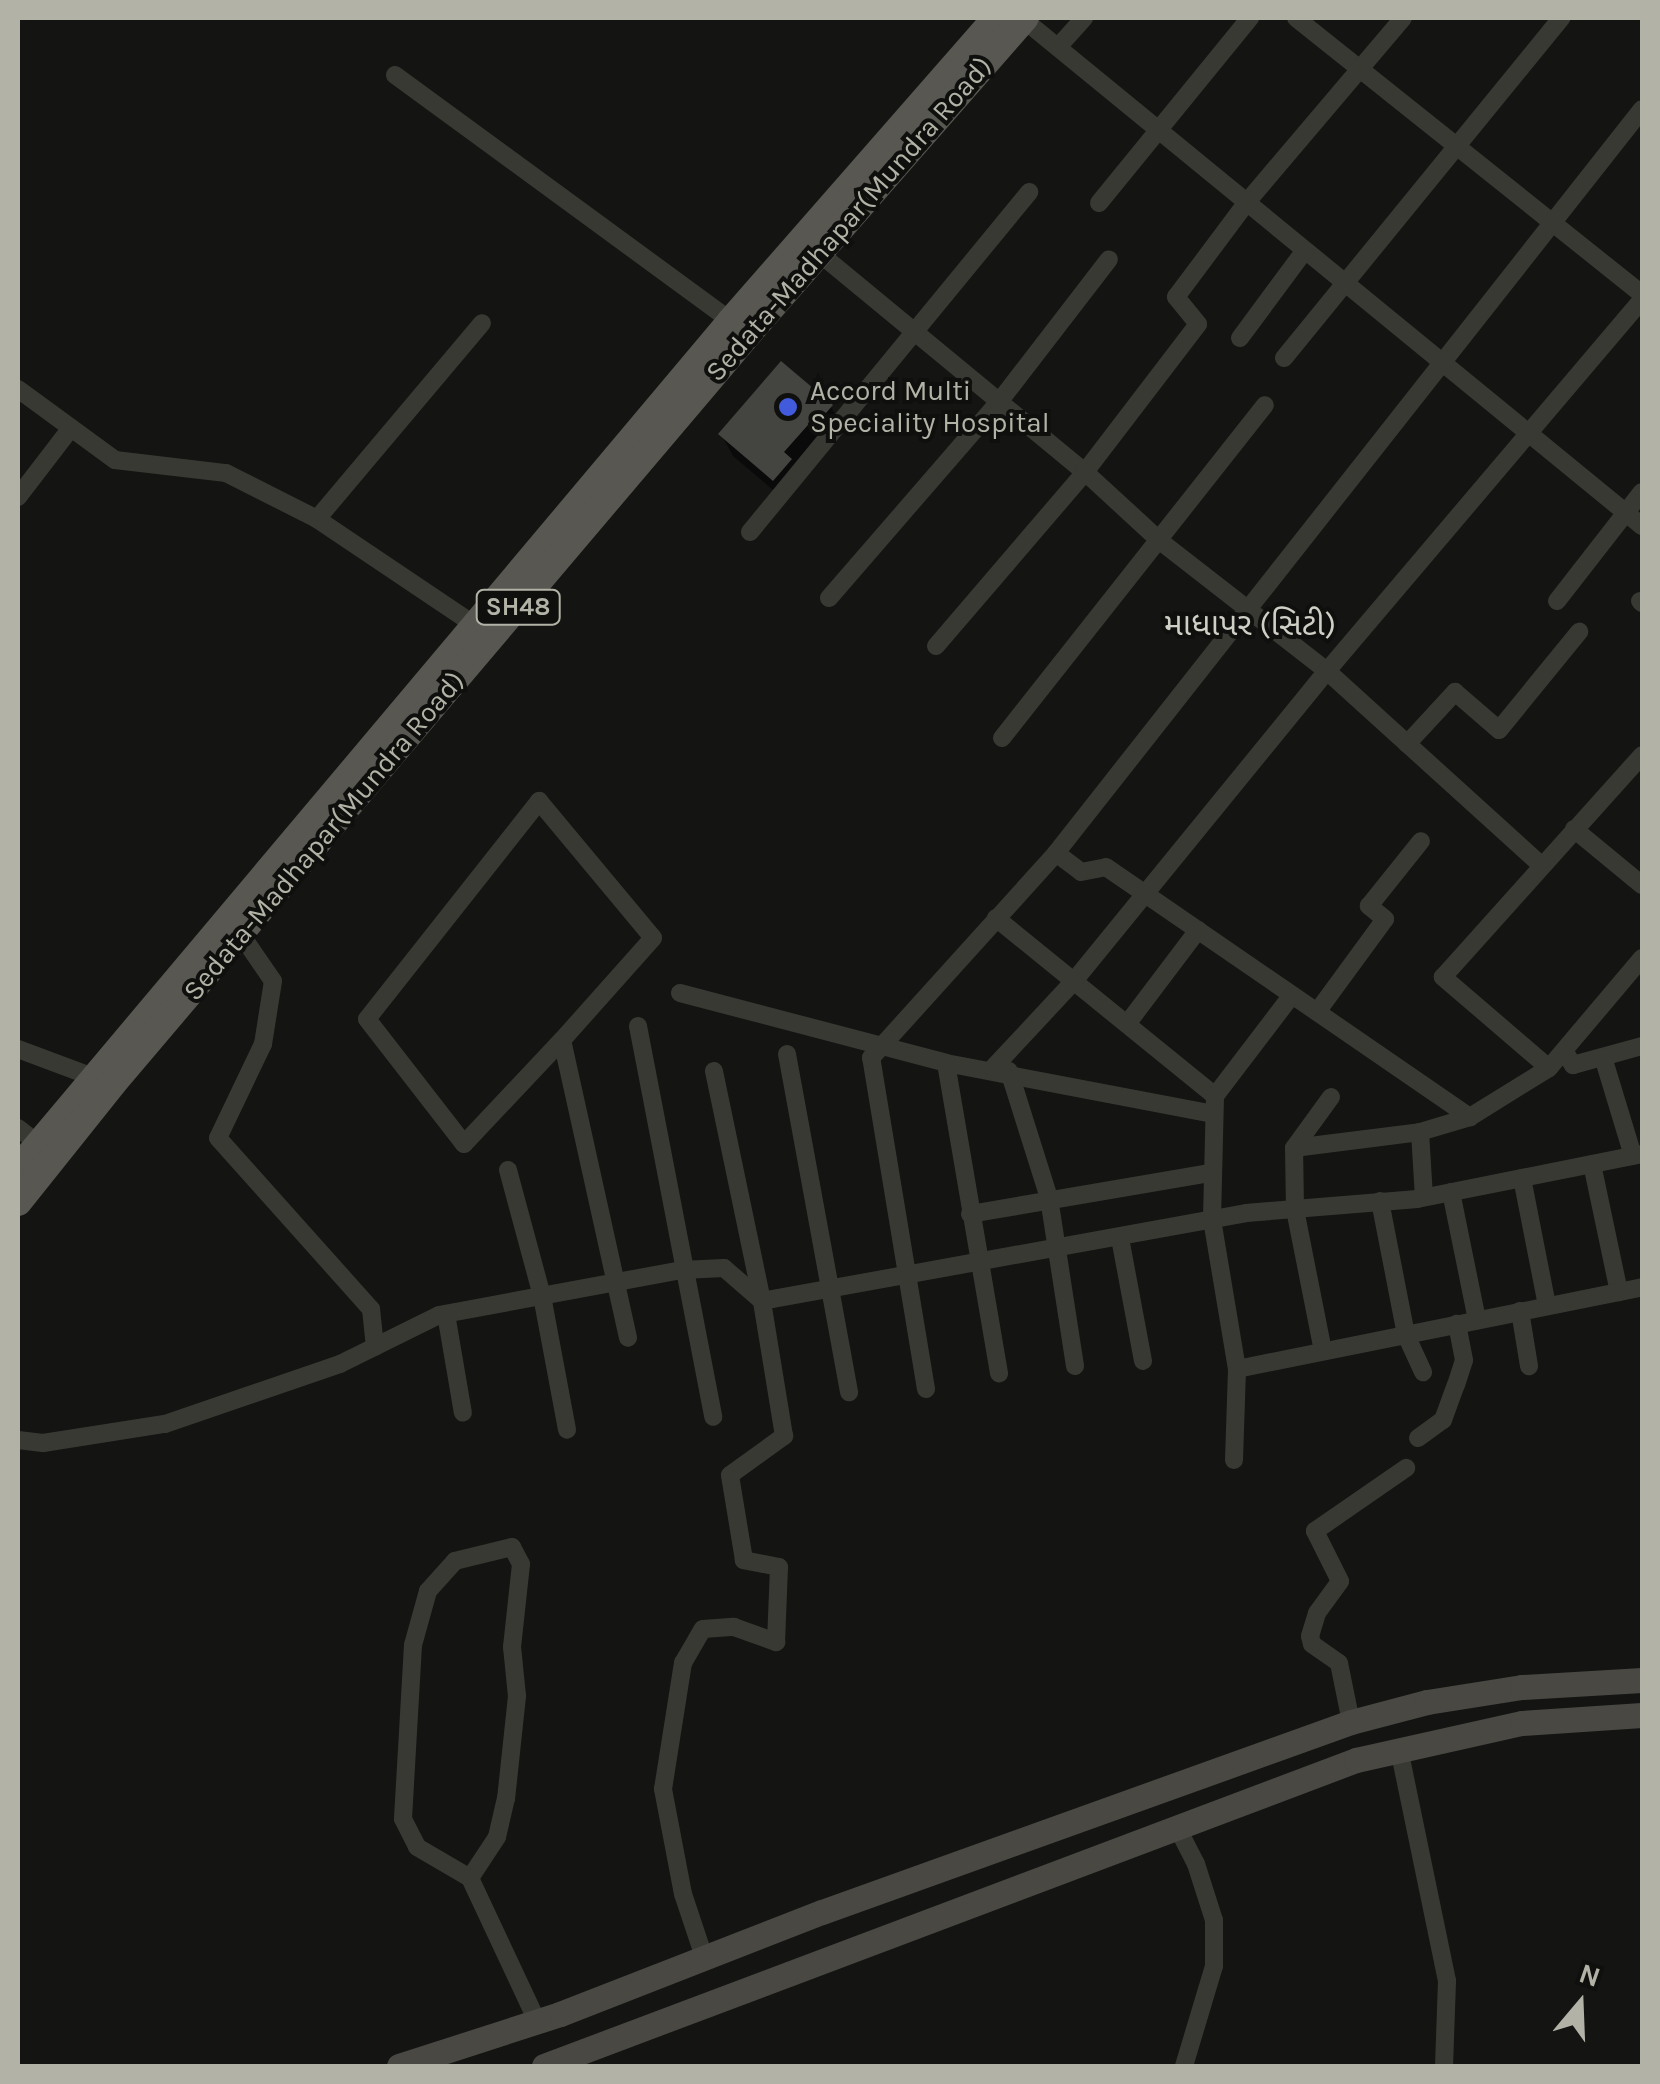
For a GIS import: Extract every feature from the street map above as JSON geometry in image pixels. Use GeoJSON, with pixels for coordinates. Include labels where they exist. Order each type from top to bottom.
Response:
{"type":"FeatureCollection","features":[{"type":"Feature","properties":{"kind":"main road","name":"Sedata-Madhapar(Mundra Road)"},"geometry":{"type":"LineString","coordinates":[[18,1202],[36,1142],[240,932],[1015,18]]}},
{"type":"Feature","properties":{"kind":"main road","name":"Sedata-Madhapar(Mundra Road)"},"geometry":{"type":"LineString","coordinates":[[18,1168],[732,321],[1015,18]]}},
{"type":"Feature","properties":{"kind":"main road"},"geometry":{"type":"LineString","coordinates":[[399,2066],[537,2021],[1350,1722],[1427,1702],[1522,1687],[1642,1680]]}},
{"type":"Feature","properties":{"kind":"main road"},"geometry":{"type":"LineString","coordinates":[[544,2066],[1356,1760],[1522,1723],[1642,1716]]}},
{"type":"Feature","properties":{"kind":"street"},"geometry":{"type":"LineString","coordinates":[[1015,18],[1058,48],[1642,526]]}},
{"type":"Feature","properties":{"kind":"street"},"geometry":{"type":"LineString","coordinates":[[1058,48],[1084,18]]}},
{"type":"Feature","properties":{"kind":"street"},"geometry":{"type":"LineString","coordinates":[[1100,203],[1250,18]]}},
{"type":"Feature","properties":{"kind":"street"},"geometry":{"type":"LineString","coordinates":[[1001,1070],[1326,672],[1531,434],[1642,297],[1296,18]]}},
{"type":"Feature","properties":{"kind":"street"},"geometry":{"type":"LineString","coordinates":[[936,646],[1085,472],[1198,324],[1176,298],[1247,202],[1403,18]]}},
{"type":"Feature","properties":{"kind":"street"},"geometry":{"type":"LineString","coordinates":[[1284,358],[1453,145],[1561,18]]}},
{"type":"Feature","properties":{"kind":"street"},"geometry":{"type":"LineString","coordinates":[[395,75],[732,321]]}},
{"type":"Feature","properties":{"kind":"street"},"geometry":{"type":"LineString","coordinates":[[926,1389],[870,1058],[1056,853],[1642,108]]}},
{"type":"Feature","properties":{"kind":"street"},"geometry":{"type":"LineString","coordinates":[[750,532],[1029,192]]}},
{"type":"Feature","properties":{"kind":"street"},"geometry":{"type":"LineString","coordinates":[[1240,338],[1305,250]]}},
{"type":"Feature","properties":{"kind":"street"},"geometry":{"type":"LineString","coordinates":[[819,253],[1085,472],[1160,541],[1326,672],[1540,864]]}},
{"type":"Feature","properties":{"kind":"street"},"geometry":{"type":"LineString","coordinates":[[829,598],[999,402],[1109,259]]}},
{"type":"Feature","properties":{"kind":"street"},"geometry":{"type":"LineString","coordinates":[[317,519],[482,323]]}},
{"type":"Feature","properties":{"kind":"street"},"geometry":{"type":"LineString","coordinates":[[18,389],[115,460],[226,473],[317,519],[475,626]]}},
{"type":"Feature","properties":{"kind":"street"},"geometry":{"type":"LineString","coordinates":[[1002,738],[1265,404]]}},
{"type":"Feature","properties":{"kind":"street"},"geometry":{"type":"LineString","coordinates":[[18,497],[72,428]]}},
{"type":"Feature","properties":{"kind":"street"},"geometry":{"type":"LineString","coordinates":[[1557,601],[1642,492]]}},
{"type":"Feature","properties":{"kind":"street"},"geometry":{"type":"LineString","coordinates":[[1407,744],[1455,692],[1498,730],[1579,632]]}},
{"type":"Feature","properties":{"kind":"street"},"geometry":{"type":"LineString","coordinates":[[1549,1068],[1443,977],[1540,864],[1642,755]]}},
{"type":"Feature","properties":{"kind":"street"},"geometry":{"type":"LineString","coordinates":[[538,801],[653,938],[562,1040],[464,1144],[367,1019],[538,801]]}},
{"type":"Feature","properties":{"kind":"street"},"geometry":{"type":"LineString","coordinates":[[1574,829],[1642,885]]}},
{"type":"Feature","properties":{"kind":"street"},"geometry":{"type":"LineString","coordinates":[[1317,1012],[1385,919],[1369,906],[1422,841]]}},
{"type":"Feature","properties":{"kind":"street"},"geometry":{"type":"LineString","coordinates":[[1056,853],[1082,872],[1106,867],[1470,1117]]}},
{"type":"Feature","properties":{"kind":"street"},"geometry":{"type":"LineString","coordinates":[[996,918],[1127,1024],[1214,1105]]}},
{"type":"Feature","properties":{"kind":"street"},"geometry":{"type":"LineString","coordinates":[[1127,1024],[1198,930]]}},
{"type":"Feature","properties":{"kind":"street"},"geometry":{"type":"LineString","coordinates":[[240,932],[273,981],[262,1044],[218,1138],[371,1308],[375,1347]]}},
{"type":"Feature","properties":{"kind":"street"},"geometry":{"type":"LineString","coordinates":[[1294,1148],[1420,1132],[1470,1117],[1549,1068],[1642,958]]}},
{"type":"Feature","properties":{"kind":"street"},"geometry":{"type":"LineString","coordinates":[[680,993],[946,1062],[1214,1105]]}},
{"type":"Feature","properties":{"kind":"street"},"geometry":{"type":"LineString","coordinates":[[1234,1460],[1237,1368],[1212,1220],[1214,1105],[1292,995]]}},
{"type":"Feature","properties":{"kind":"street"},"geometry":{"type":"LineString","coordinates":[[638,1026],[712,1416]]}},
{"type":"Feature","properties":{"kind":"street"},"geometry":{"type":"LineString","coordinates":[[562,1040],[628,1338]]}},
{"type":"Feature","properties":{"kind":"street"},"geometry":{"type":"LineString","coordinates":[[1564,1051],[1573,1066],[1642,1046]]}},
{"type":"Feature","properties":{"kind":"street"},"geometry":{"type":"LineString","coordinates":[[18,1049],[93,1076]]}},
{"type":"Feature","properties":{"kind":"street"},"geometry":{"type":"LineString","coordinates":[[787,1054],[850,1392]]}},
{"type":"Feature","properties":{"kind":"street"},"geometry":{"type":"LineString","coordinates":[[762,1301],[1212,1220],[1424,1197],[1638,1155],[1603,1057]]}},
{"type":"Feature","properties":{"kind":"street"},"geometry":{"type":"LineString","coordinates":[[946,1062],[998,1374]]}},
{"type":"Feature","properties":{"kind":"street"},"geometry":{"type":"LineString","coordinates":[[704,1958],[684,1894],[663,1789],[683,1663],[703,1629],[734,1627],[776,1642],[779,1567],[744,1560],[730,1475],[784,1436],[762,1301],[714,1070]]}},
{"type":"Feature","properties":{"kind":"street"},"geometry":{"type":"LineString","coordinates":[[1001,1070],[1049,1198],[1075,1366]]}},
{"type":"Feature","properties":{"kind":"street"},"geometry":{"type":"LineString","coordinates":[[1324,1351],[1294,1209],[1294,1148],[1330,1098]]}},
{"type":"Feature","properties":{"kind":"street"},"geometry":{"type":"LineString","coordinates":[[1420,1132],[1424,1197]]}},
{"type":"Feature","properties":{"kind":"street"},"geometry":{"type":"LineString","coordinates":[[1592,1164],[1619,1292]]}},
{"type":"Feature","properties":{"kind":"street"},"geometry":{"type":"LineString","coordinates":[[508,1170],[542,1296],[566,1430]]}},
{"type":"Feature","properties":{"kind":"street"},"geometry":{"type":"LineString","coordinates":[[970,1214],[1211,1172]]}},
{"type":"Feature","properties":{"kind":"street"},"geometry":{"type":"LineString","coordinates":[[1522,1178],[1548,1306]]}},
{"type":"Feature","properties":{"kind":"street"},"geometry":{"type":"LineString","coordinates":[[1451,1192],[1477,1320]]}},
{"type":"Feature","properties":{"kind":"street"},"geometry":{"type":"LineString","coordinates":[[1380,1202],[1406,1334],[1423,1372]]}},
{"type":"Feature","properties":{"kind":"street"},"geometry":{"type":"LineString","coordinates":[[1120,1238],[1143,1360]]}},
{"type":"Feature","properties":{"kind":"street"},"geometry":{"type":"LineString","coordinates":[[18,1440],[43,1443],[164,1424],[340,1364],[446,1314],[542,1296],[682,1270],[724,1268],[762,1301]]}},
{"type":"Feature","properties":{"kind":"street"},"geometry":{"type":"LineString","coordinates":[[1237,1368],[1642,1287]]}},
{"type":"Feature","properties":{"kind":"street"},"geometry":{"type":"LineString","coordinates":[[1520,1312],[1530,1366]]}},
{"type":"Feature","properties":{"kind":"street"},"geometry":{"type":"LineString","coordinates":[[446,1314],[463,1413]]}},
{"type":"Feature","properties":{"kind":"street"},"geometry":{"type":"LineString","coordinates":[[1418,1438],[1443,1420],[1460,1372],[1464,1360],[1457,1324]]}},
{"type":"Feature","properties":{"kind":"street"},"geometry":{"type":"LineString","coordinates":[[1350,1722],[1338,1663],[1312,1644],[1310,1636],[1318,1613],[1340,1581],[1315,1532],[1406,1468]]}},
{"type":"Feature","properties":{"kind":"street"},"geometry":{"type":"LineString","coordinates":[[470,1878],[497,1836],[506,1799],[516,1696],[512,1647],[521,1564],[512,1546],[455,1561],[428,1591],[413,1644],[403,1819],[417,1847],[470,1878],[537,2021]]}},
{"type":"Feature","properties":{"kind":"street"},"geometry":{"type":"LineString","coordinates":[[1399,1749],[1448,1981],[1444,2066]]}},
{"type":"Feature","properties":{"kind":"street"},"geometry":{"type":"LineString","coordinates":[[1177,1827],[1196,1864],[1214,1920],[1214,1966],[1184,2066]]}},
{"type":"Feature","properties":{"kind":"building"},"geometry":{"type":"Polygon","coordinates":[[[781,361],[833,405],[784,452],[792,459],[773,481],[718,434],[781,361]]]}},
{"type":"Feature","properties":{"kind":"place","name":"Accord Multi Speciality Hospital"},"geometry":{"type":"Point","coordinates":[788,407]}},
{"type":"Feature","properties":{"kind":"district","name":"માધાપર (સિટી)"},"geometry":{"type":"Point","coordinates":[1250,625]}}]}
